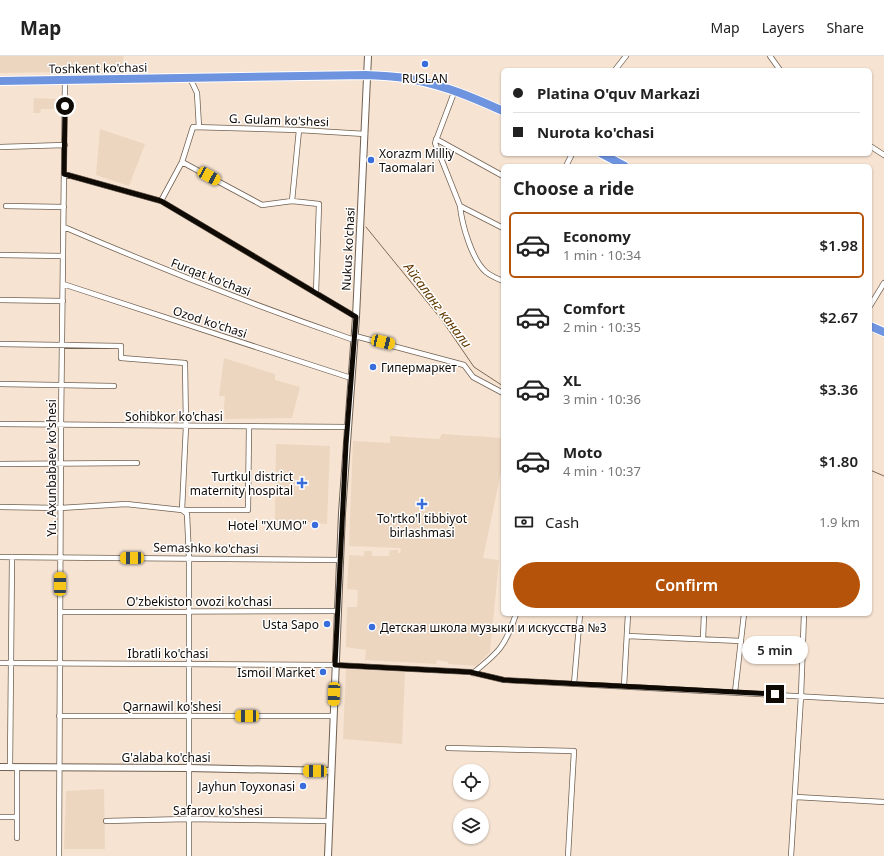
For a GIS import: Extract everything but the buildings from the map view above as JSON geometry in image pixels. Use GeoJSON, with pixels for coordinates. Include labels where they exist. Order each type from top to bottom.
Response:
{"type":"FeatureCollection","features":[{"type":"Feature","properties":{"kind":"highway","name":"Toshkent ko'chasi"},"geometry":{"type":"LineString","coordinates":[[0,81],[366,75],[413,79],[455,90],[501,110]]}},
{"type":"Feature","properties":{"kind":"highway"},"geometry":{"type":"LineString","coordinates":[[606,156],[621,164]]}},
{"type":"Feature","properties":{"kind":"highway"},"geometry":{"type":"LineString","coordinates":[[872,327],[884,332]]}},
{"type":"Feature","properties":{"kind":"main road","name":"Nukus ko'chasi"},"geometry":{"type":"LineString","coordinates":[[328,856],[340,560],[347,427],[356,317],[368,56]]}},
{"type":"Feature","properties":{"kind":"main road","name":"G'alaba ko'chasi"},"geometry":{"type":"LineString","coordinates":[[0,767],[189,768],[331,771]]}},
{"type":"Feature","properties":{"kind":"street"},"geometry":{"type":"LineString","coordinates":[[617,68],[626,56]]}},
{"type":"Feature","properties":{"kind":"street"},"geometry":{"type":"LineString","coordinates":[[770,56],[779,68]]}},
{"type":"Feature","properties":{"kind":"street"},"geometry":{"type":"LineString","coordinates":[[190,78],[197,93],[199,127]]}},
{"type":"Feature","properties":{"kind":"street","name":"Yu. Axunbabaev ko'shesi"},"geometry":{"type":"LineString","coordinates":[[58,856],[65,80]]}},
{"type":"Feature","properties":{"kind":"street"},"geometry":{"type":"LineString","coordinates":[[455,90],[435,143],[460,206],[461,215],[477,262],[487,274],[501,280]]}},
{"type":"Feature","properties":{"kind":"street","name":"G. Gulam ko'shesi"},"geometry":{"type":"LineString","coordinates":[[182,162],[192,127],[299,130],[365,134]]}},
{"type":"Feature","properties":{"kind":"street"},"geometry":{"type":"LineString","coordinates":[[292,201],[299,130]]}},
{"type":"Feature","properties":{"kind":"street"},"geometry":{"type":"LineString","coordinates":[[436,139],[501,175]]}},
{"type":"Feature","properties":{"kind":"street"},"geometry":{"type":"LineString","coordinates":[[0,147],[65,145]]}},
{"type":"Feature","properties":{"kind":"street"},"geometry":{"type":"LineString","coordinates":[[872,147],[884,155]]}},
{"type":"Feature","properties":{"kind":"street"},"geometry":{"type":"LineString","coordinates":[[161,201],[182,162],[262,205],[292,201],[319,204],[316,293]]}},
{"type":"Feature","properties":{"kind":"street"},"geometry":{"type":"LineString","coordinates":[[64,174],[161,201],[356,317]]}},
{"type":"Feature","properties":{"kind":"street"},"geometry":{"type":"LineString","coordinates":[[6,206],[64,207]]}},
{"type":"Feature","properties":{"kind":"street"},"geometry":{"type":"LineString","coordinates":[[460,206],[501,227]]}},
{"type":"Feature","properties":{"kind":"street","name":"Furqat ko'chasi"},"geometry":{"type":"LineString","coordinates":[[64,227],[154,265],[264,308],[354,338],[464,365],[473,377],[501,392]]}},
{"type":"Feature","properties":{"kind":"street"},"geometry":{"type":"LineString","coordinates":[[0,255],[63,256]]}},
{"type":"Feature","properties":{"kind":"street"},"geometry":{"type":"LineString","coordinates":[[872,303],[884,283]]}},
{"type":"Feature","properties":{"kind":"street","name":"Ozod ko'chasi"},"geometry":{"type":"LineString","coordinates":[[63,284],[351,378]]}},
{"type":"Feature","properties":{"kind":"street"},"geometry":{"type":"LineString","coordinates":[[0,300],[62,301]]}},
{"type":"Feature","properties":{"kind":"street"},"geometry":{"type":"LineString","coordinates":[[0,344],[121,346],[121,358],[185,363],[186,426],[182,510]]}},
{"type":"Feature","properties":{"kind":"street"},"geometry":{"type":"LineString","coordinates":[[0,384],[114,386]]}},
{"type":"Feature","properties":{"kind":"street","name":"Sohibkor ko'chasi"},"geometry":{"type":"LineString","coordinates":[[0,424],[347,427]]}},
{"type":"Feature","properties":{"kind":"street"},"geometry":{"type":"LineString","coordinates":[[0,507],[60,508],[126,504],[182,510],[248,510],[249,426]]}},
{"type":"Feature","properties":{"kind":"street"},"geometry":{"type":"LineString","coordinates":[[0,464],[137,463]]}},
{"type":"Feature","properties":{"kind":"street"},"geometry":{"type":"LineString","coordinates":[[182,510],[187,514],[189,558],[189,856]]}},
{"type":"Feature","properties":{"kind":"street","name":"Semashko ko'chasi"},"geometry":{"type":"LineString","coordinates":[[0,557],[340,560]]}},
{"type":"Feature","properties":{"kind":"street"},"geometry":{"type":"LineString","coordinates":[[12,557],[12,663],[17,838]]}},
{"type":"Feature","properties":{"kind":"street","name":"O'zbekiston ovozi ko'chasi"},"geometry":{"type":"LineString","coordinates":[[60,612],[338,611]]}},
{"type":"Feature","properties":{"kind":"street"},"geometry":{"type":"LineString","coordinates":[[473,673],[499,652],[510,633],[515,616]]}},
{"type":"Feature","properties":{"kind":"street"},"geometry":{"type":"LineString","coordinates":[[574,684],[580,616]]}},
{"type":"Feature","properties":{"kind":"street"},"geometry":{"type":"LineString","coordinates":[[624,686],[628,616]]}},
{"type":"Feature","properties":{"kind":"street"},"geometry":{"type":"LineString","coordinates":[[702,639],[704,616]]}},
{"type":"Feature","properties":{"kind":"street"},"geometry":{"type":"LineString","coordinates":[[736,692],[744,616]]}},
{"type":"Feature","properties":{"kind":"street"},"geometry":{"type":"LineString","coordinates":[[791,856],[796,797],[804,616]]}},
{"type":"Feature","properties":{"kind":"street"},"geometry":{"type":"LineString","coordinates":[[627,636],[741,640]]}},
{"type":"Feature","properties":{"kind":"street","name":"Ibratli ko'chasi"},"geometry":{"type":"LineString","coordinates":[[0,662],[335,665],[473,673],[504,680],[884,700]]}},
{"type":"Feature","properties":{"kind":"street","name":"Qarnawil ko'shesi"},"geometry":{"type":"LineString","coordinates":[[59,716],[333,716]]}},
{"type":"Feature","properties":{"kind":"street"},"geometry":{"type":"LineString","coordinates":[[448,748],[574,751],[568,856]]}},
{"type":"Feature","properties":{"kind":"street"},"geometry":{"type":"LineString","coordinates":[[796,797],[884,802]]}},
{"type":"Feature","properties":{"kind":"street"},"geometry":{"type":"LineString","coordinates":[[0,817],[17,817]]}},
{"type":"Feature","properties":{"kind":"street","name":"Safarov ko'shesi"},"geometry":{"type":"LineString","coordinates":[[106,821],[188,819],[329,821]]}},
{"type":"Feature","properties":{"kind":"shaded area"},"geometry":{"type":"Polygon","coordinates":[[[0,56],[124,56],[120,71],[0,73],[0,56]]]}},
{"type":"Feature","properties":{"kind":"shaded area"},"geometry":{"type":"Polygon","coordinates":[[[34,98],[57,99],[56,109],[41,109],[40,113],[33,113],[34,98]]]}},
{"type":"Feature","properties":{"kind":"shaded area"},"geometry":{"type":"Polygon","coordinates":[[[100,129],[145,144],[129,186],[96,175],[100,129]]]}},
{"type":"Feature","properties":{"kind":"shaded area"},"geometry":{"type":"Polygon","coordinates":[[[224,358],[275,374],[275,380],[300,387],[292,418],[225,419],[225,396],[219,396],[224,358]]]}},
{"type":"Feature","properties":{"kind":"shaded area"},"geometry":{"type":"Polygon","coordinates":[[[442,434],[501,438],[501,472],[483,558],[499,560],[490,652],[476,666],[448,664],[448,662],[437,660],[436,664],[365,660],[366,650],[346,647],[347,607],[357,607],[358,590],[347,589],[349,555],[364,556],[364,551],[372,551],[372,556],[389,556],[390,550],[398,550],[398,553],[400,553],[401,548],[349,546],[353,441],[390,443],[390,436],[439,439],[442,434]]]}},
{"type":"Feature","properties":{"kind":"shaded area","name":"Turtkul district maternity hospital"},"geometry":{"type":"Polygon","coordinates":[[[276,444],[330,446],[327,524],[275,520],[276,444]]]}},
{"type":"Feature","properties":{"kind":"shaded area"},"geometry":{"type":"Polygon","coordinates":[[[346,669],[405,672],[402,744],[343,739],[346,669]]]}},
{"type":"Feature","properties":{"kind":"shaded area"},"geometry":{"type":"Polygon","coordinates":[[[104,789],[105,849],[64,849],[66,791],[104,789]]]}},
{"type":"Feature","properties":{"kind":"waterway","name":"Айсаланг канали"},"geometry":{"type":"LineString","coordinates":[[366,227],[441,319],[474,367],[501,385]]}},
{"type":"Feature","properties":{"kind":"waterway","name":"Айсаланг канали"},"geometry":{"type":"LineString","coordinates":[[872,471],[884,476]]}},
{"type":"Feature","properties":{"kind":"place","name":"RUSLAN"},"geometry":{"type":"Point","coordinates":[425,64]}},
{"type":"Feature","properties":{"kind":"place","name":"Xorazm Milliy Taomalari"},"geometry":{"type":"Point","coordinates":[371,160]}},
{"type":"Feature","properties":{"kind":"place","name":"Гипермаркет"},"geometry":{"type":"Point","coordinates":[373,367]}},
{"type":"Feature","properties":{"kind":"place","name":"Turtkul district maternity hospital"},"geometry":{"type":"Point","coordinates":[302,483]}},
{"type":"Feature","properties":{"kind":"place","name":"To'rtko'l tibbiyot birlashmasi"},"geometry":{"type":"Point","coordinates":[422,504]}},
{"type":"Feature","properties":{"kind":"place","name":"Hotel \"XUMO\""},"geometry":{"type":"Point","coordinates":[315,525]}},
{"type":"Feature","properties":{"kind":"place","name":"Usta Sapo"},"geometry":{"type":"Point","coordinates":[327,624]}},
{"type":"Feature","properties":{"kind":"place","name":"Детская школа музыки и искусства №3"},"geometry":{"type":"Point","coordinates":[372,627]}},
{"type":"Feature","properties":{"kind":"place","name":"Ismoil Market"},"geometry":{"type":"Point","coordinates":[323,672]}},
{"type":"Feature","properties":{"kind":"place","name":"Jayhun Toyxonasi"},"geometry":{"type":"Point","coordinates":[303,786]}},
{"type":"Feature","properties":{"kind":"route"},"geometry":{"type":"LineString","coordinates":[[65,106],[64,174],[161,201],[356,317],[346,444],[335,665],[470,672],[504,680],[775,694]]}}]}
